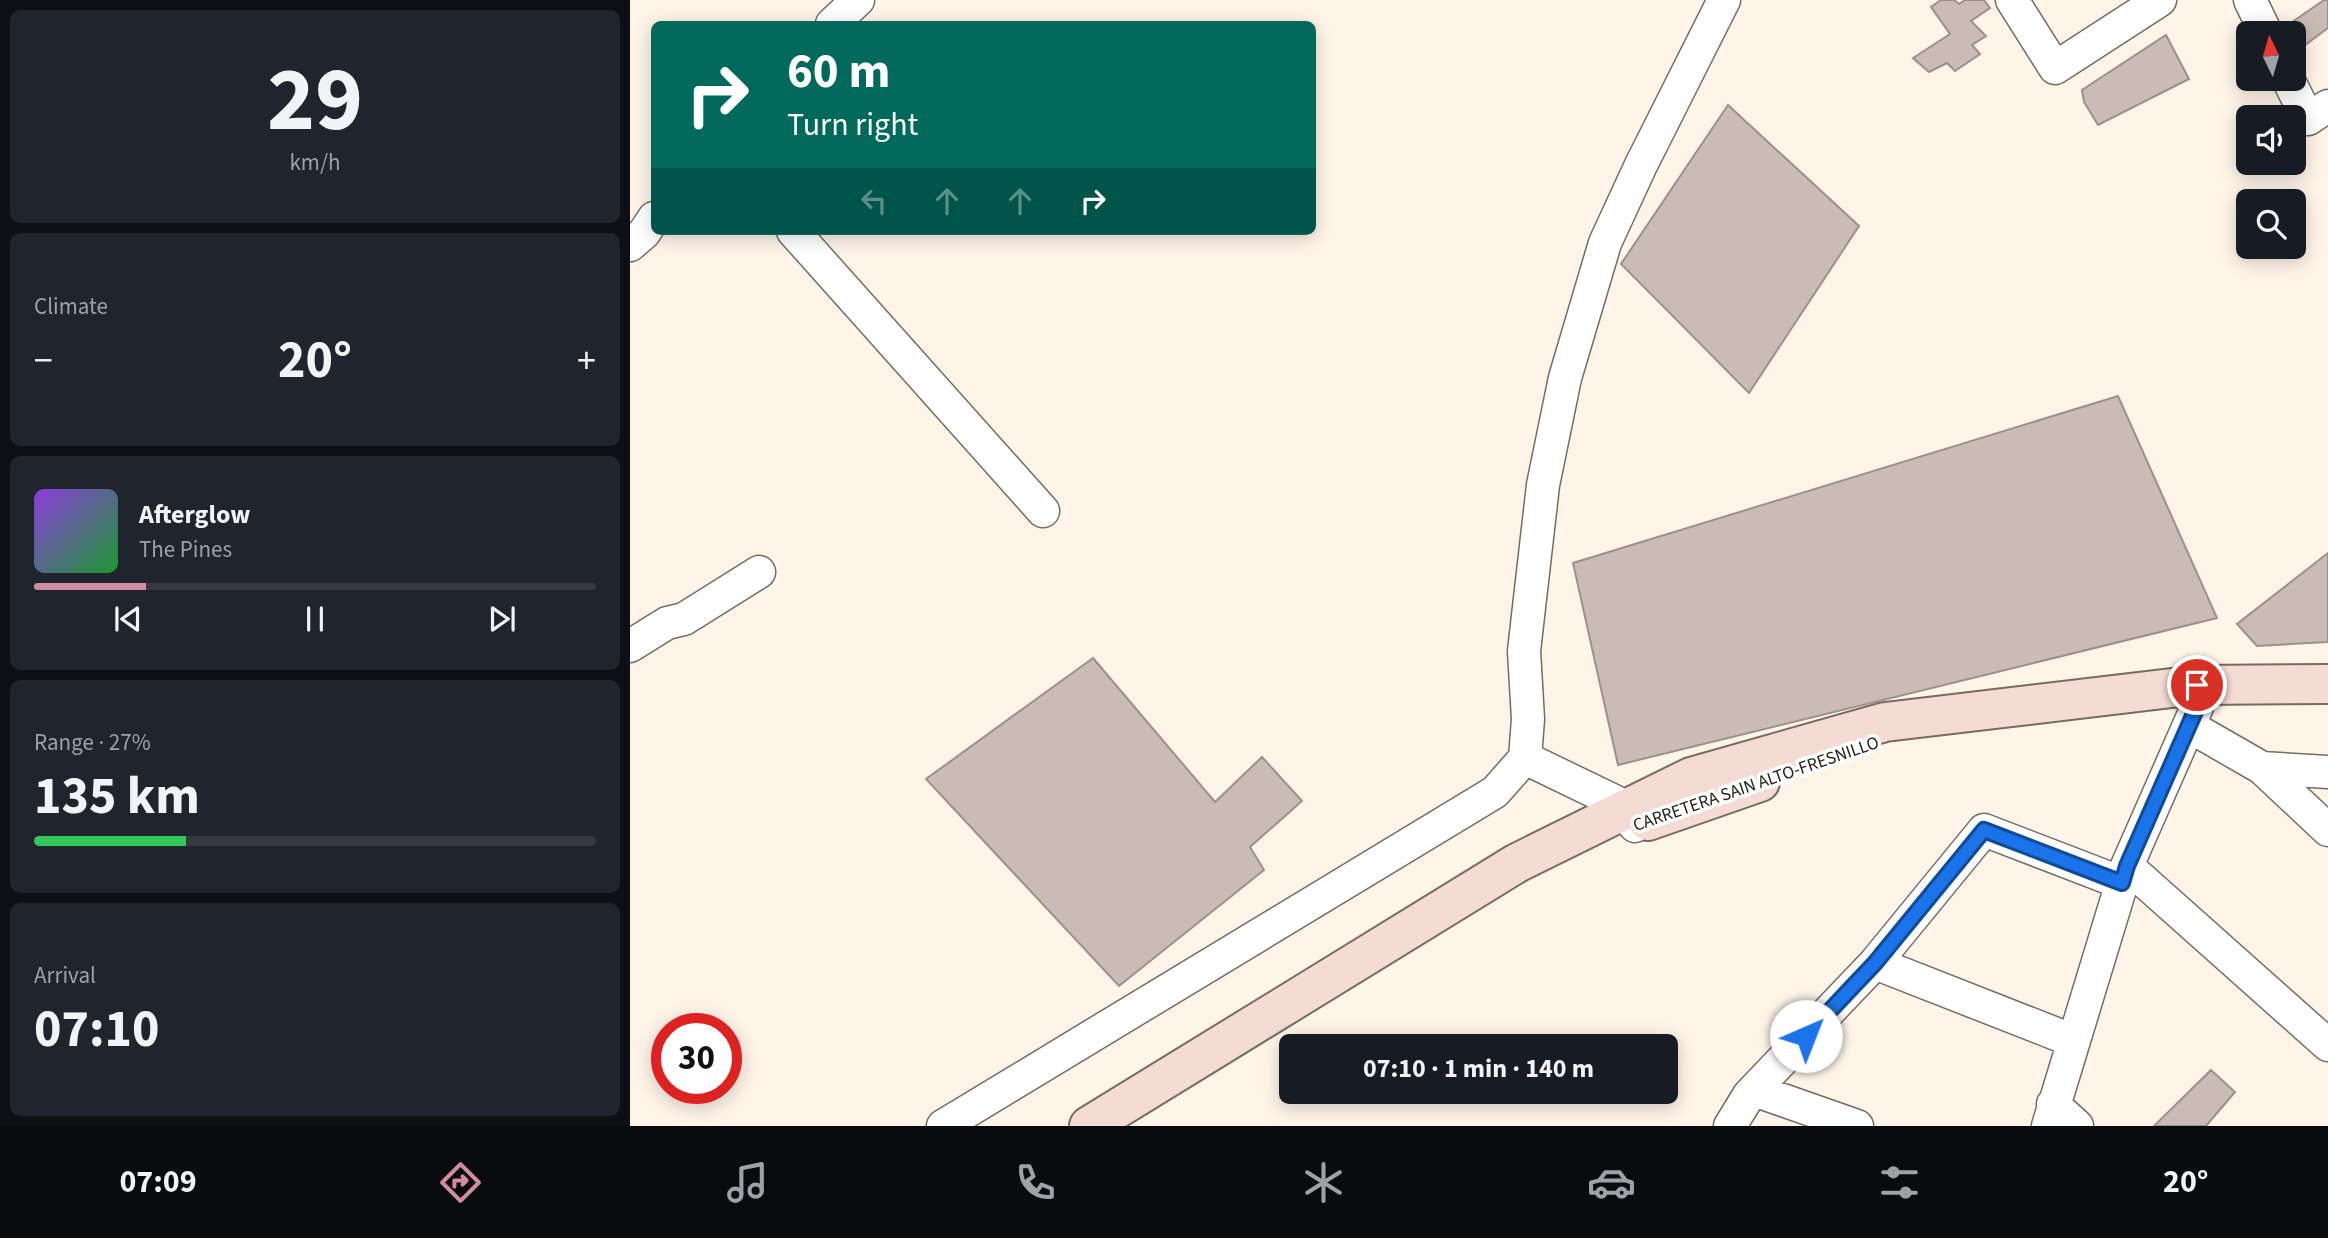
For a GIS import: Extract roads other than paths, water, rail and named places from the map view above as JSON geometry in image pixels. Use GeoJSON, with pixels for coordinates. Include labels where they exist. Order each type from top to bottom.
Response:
{"type":"FeatureCollection","features":[{"type":"Feature","properties":{"kind":"main road"},"geometry":{"type":"LineString","coordinates":[[2194,706],[2328,684]]}},
{"type":"Feature","properties":{"kind":"main road"},"geometry":{"type":"LineString","coordinates":[[1088,1126],[1517,863],[1630,818],[1691,777],[1885,722],[2328,702]]}},
{"type":"Feature","properties":{"kind":"main road","name":"CARRETERA SAIN ALTO-FRESNILLO"},"geometry":{"type":"LineString","coordinates":[[1139,1126],[1630,818]]}},
{"type":"Feature","properties":{"kind":"street"},"geometry":{"type":"LineString","coordinates":[[835,21],[858,0]]}},
{"type":"Feature","properties":{"kind":"street"},"geometry":{"type":"LineString","coordinates":[[943,1126],[1496,792],[1525,758],[1528,719],[1524,651],[1543,485],[1565,378],[1605,243],[1724,0]]}},
{"type":"Feature","properties":{"kind":"street"},"geometry":{"type":"LineString","coordinates":[[2012,0],[2055,68],[2160,0]]}},
{"type":"Feature","properties":{"kind":"street"},"geometry":{"type":"LineString","coordinates":[[2250,0],[2260,21]]}},
{"type":"Feature","properties":{"kind":"street"},"geometry":{"type":"LineString","coordinates":[[2294,91],[2308,119],[2328,106]]}},
{"type":"Feature","properties":{"kind":"street"},"geometry":{"type":"LineString","coordinates":[[630,245],[651,222]]}},
{"type":"Feature","properties":{"kind":"street"},"geometry":{"type":"LineString","coordinates":[[797,235],[1043,510]]}},
{"type":"Feature","properties":{"kind":"street"},"geometry":{"type":"LineString","coordinates":[[630,646],[667,623],[684,620],[759,572]]}},
{"type":"Feature","properties":{"kind":"street"},"geometry":{"type":"LineString","coordinates":[[2077,1126],[2051,1115],[2125,874],[2194,706],[2328,830]]}},
{"type":"Feature","properties":{"kind":"street"},"geometry":{"type":"LineString","coordinates":[[1525,758],[1605,795],[1616,802],[1630,818]]}},
{"type":"Feature","properties":{"kind":"street"},"geometry":{"type":"LineString","coordinates":[[2262,768],[2328,772]]}},
{"type":"Feature","properties":{"kind":"street"},"geometry":{"type":"LineString","coordinates":[[1730,1126],[1754,1090],[1875,963],[1984,830],[2125,874],[2328,1045]]}},
{"type":"Feature","properties":{"kind":"street"},"geometry":{"type":"LineString","coordinates":[[1875,963],[2074,1041]]}},
{"type":"Feature","properties":{"kind":"street"},"geometry":{"type":"LineString","coordinates":[[1754,1090],[1857,1126]]}}]}
